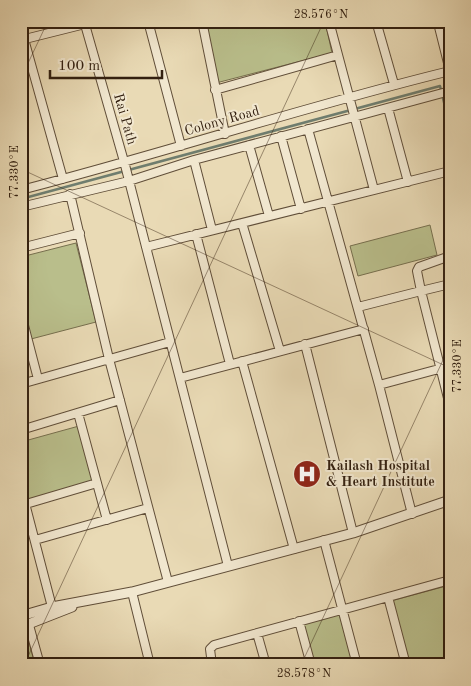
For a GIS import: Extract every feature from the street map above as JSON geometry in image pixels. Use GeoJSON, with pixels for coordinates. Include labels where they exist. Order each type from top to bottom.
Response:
{"type":"FeatureCollection","features":[{"type":"Feature","properties":{"kind":"street","name":"Colony Road"},"geometry":{"type":"LineString","coordinates":[[148,21],[181,146],[394,84],[450,70]]}},
{"type":"Feature","properties":{"kind":"street"},"geometry":{"type":"LineString","coordinates":[[202,21],[225,134]]}},
{"type":"Feature","properties":{"kind":"street"},"geometry":{"type":"LineString","coordinates":[[329,21],[374,190]]}},
{"type":"Feature","properties":{"kind":"street"},"geometry":{"type":"LineString","coordinates":[[376,21],[394,84]]}},
{"type":"Feature","properties":{"kind":"street"},"geometry":{"type":"LineString","coordinates":[[438,21],[450,70]]}},
{"type":"Feature","properties":{"kind":"street"},"geometry":{"type":"LineString","coordinates":[[447,21],[450,32]]}},
{"type":"Feature","properties":{"kind":"street"},"geometry":{"type":"LineString","coordinates":[[63,179],[23,40],[84,23]]}},
{"type":"Feature","properties":{"kind":"street","name":"Rai Path"},"geometry":{"type":"LineString","coordinates":[[84,23],[129,180],[228,566]]}},
{"type":"Feature","properties":{"kind":"street"},"geometry":{"type":"LineString","coordinates":[[215,90],[338,55]]}},
{"type":"Feature","properties":{"kind":"street"},"geometry":{"type":"LineString","coordinates":[[21,206],[129,180],[250,144],[449,91]]}},
{"type":"Feature","properties":{"kind":"street"},"geometry":{"type":"LineString","coordinates":[[388,108],[408,182]]}},
{"type":"Feature","properties":{"kind":"street"},"geometry":{"type":"LineString","coordinates":[[308,129],[364,329],[412,514]]}},
{"type":"Feature","properties":{"kind":"street"},"geometry":{"type":"LineString","coordinates":[[281,136],[301,208]]}},
{"type":"Feature","properties":{"kind":"street"},"geometry":{"type":"LineString","coordinates":[[250,144],[269,216]]}},
{"type":"Feature","properties":{"kind":"street"},"geometry":{"type":"LineString","coordinates":[[21,190],[125,166],[181,146]]}},
{"type":"Feature","properties":{"kind":"street"},"geometry":{"type":"LineString","coordinates":[[194,160],[212,230]]}},
{"type":"Feature","properties":{"kind":"street"},"geometry":{"type":"LineString","coordinates":[[146,246],[450,171]]}},
{"type":"Feature","properties":{"kind":"street"},"geometry":{"type":"LineString","coordinates":[[70,194],[109,359],[168,582]]}},
{"type":"Feature","properties":{"kind":"street"},"geometry":{"type":"LineString","coordinates":[[242,223],[280,351]]}},
{"type":"Feature","properties":{"kind":"street"},"geometry":{"type":"LineString","coordinates":[[21,248],[80,233]]}},
{"type":"Feature","properties":{"kind":"street"},"geometry":{"type":"LineString","coordinates":[[196,234],[230,364]]}},
{"type":"Feature","properties":{"kind":"street"},"geometry":{"type":"LineString","coordinates":[[450,256],[419,267],[417,271],[450,406]]}},
{"type":"Feature","properties":{"kind":"street"},"geometry":{"type":"LineString","coordinates":[[358,307],[450,284]]}},
{"type":"Feature","properties":{"kind":"street"},"geometry":{"type":"LineString","coordinates":[[21,314],[38,379]]}},
{"type":"Feature","properties":{"kind":"street"},"geometry":{"type":"LineString","coordinates":[[180,378],[364,329]]}},
{"type":"Feature","properties":{"kind":"street"},"geometry":{"type":"LineString","coordinates":[[21,384],[170,342]]}},
{"type":"Feature","properties":{"kind":"street"},"geometry":{"type":"LineString","coordinates":[[305,344],[352,533]]}},
{"type":"Feature","properties":{"kind":"street"},"geometry":{"type":"LineString","coordinates":[[242,361],[294,548]]}},
{"type":"Feature","properties":{"kind":"street"},"geometry":{"type":"LineString","coordinates":[[379,385],[450,366]]}},
{"type":"Feature","properties":{"kind":"street"},"geometry":{"type":"LineString","coordinates":[[21,430],[120,400]]}},
{"type":"Feature","properties":{"kind":"street"},"geometry":{"type":"LineString","coordinates":[[78,412],[107,520]]}},
{"type":"Feature","properties":{"kind":"street"},"geometry":{"type":"LineString","coordinates":[[26,504],[97,483]]}},
{"type":"Feature","properties":{"kind":"street"},"geometry":{"type":"LineString","coordinates":[[21,488],[52,607]]}},
{"type":"Feature","properties":{"kind":"street"},"geometry":{"type":"LineString","coordinates":[[21,616],[52,607],[132,592],[352,533],[450,500]]}},
{"type":"Feature","properties":{"kind":"street"},"geometry":{"type":"LineString","coordinates":[[412,514],[450,506]]}},
{"type":"Feature","properties":{"kind":"street"},"geometry":{"type":"LineString","coordinates":[[35,540],[148,508]]}},
{"type":"Feature","properties":{"kind":"street"},"geometry":{"type":"LineString","coordinates":[[324,540],[357,665]]}},
{"type":"Feature","properties":{"kind":"street"},"geometry":{"type":"LineString","coordinates":[[212,665],[210,649],[214,645],[450,580]]}},
{"type":"Feature","properties":{"kind":"street"},"geometry":{"type":"LineString","coordinates":[[132,592],[150,663],[136,665]]}},
{"type":"Feature","properties":{"kind":"street"},"geometry":{"type":"LineString","coordinates":[[388,597],[406,665]]}},
{"type":"Feature","properties":{"kind":"street"},"geometry":{"type":"LineString","coordinates":[[40,665],[25,626],[81,603]]}},
{"type":"Feature","properties":{"kind":"street"},"geometry":{"type":"LineString","coordinates":[[299,621],[311,665]]}},
{"type":"Feature","properties":{"kind":"street"},"geometry":{"type":"LineString","coordinates":[[257,633],[266,665]]}},
{"type":"Feature","properties":{"kind":"green space"},"geometry":{"type":"Polygon","coordinates":[[[202,21],[325,21],[332,53],[216,83],[202,21]]]}},
{"type":"Feature","properties":{"kind":"green space"},"geometry":{"type":"Polygon","coordinates":[[[430,225],[437,255],[358,276],[350,246],[430,225]]]}},
{"type":"Feature","properties":{"kind":"green space"},"geometry":{"type":"Polygon","coordinates":[[[76,243],[96,322],[31,339],[21,299],[21,257],[76,243]]]}},
{"type":"Feature","properties":{"kind":"green space"},"geometry":{"type":"Polygon","coordinates":[[[79,426],[94,484],[28,501],[21,476],[21,442],[79,426]]]}},
{"type":"Feature","properties":{"kind":"green space"},"geometry":{"type":"Polygon","coordinates":[[[450,585],[450,665],[407,665],[391,601],[450,585]]]}},
{"type":"Feature","properties":{"kind":"green space"},"geometry":{"type":"Polygon","coordinates":[[[339,613],[353,665],[315,665],[303,623],[339,613]]]}},
{"type":"Feature","properties":{"kind":"green space"},"geometry":{"type":"Polygon","coordinates":[[[28,638],[35,665],[21,665],[21,640],[28,638]]]}},
{"type":"Feature","properties":{"kind":"waterway"},"geometry":{"type":"LineString","coordinates":[[21,199],[440,86],[450,127]]}},
{"type":"Feature","properties":{"kind":"place","name":"Kailash Hospital & Heart Institute"},"geometry":{"type":"Point","coordinates":[307,474]}}]}
